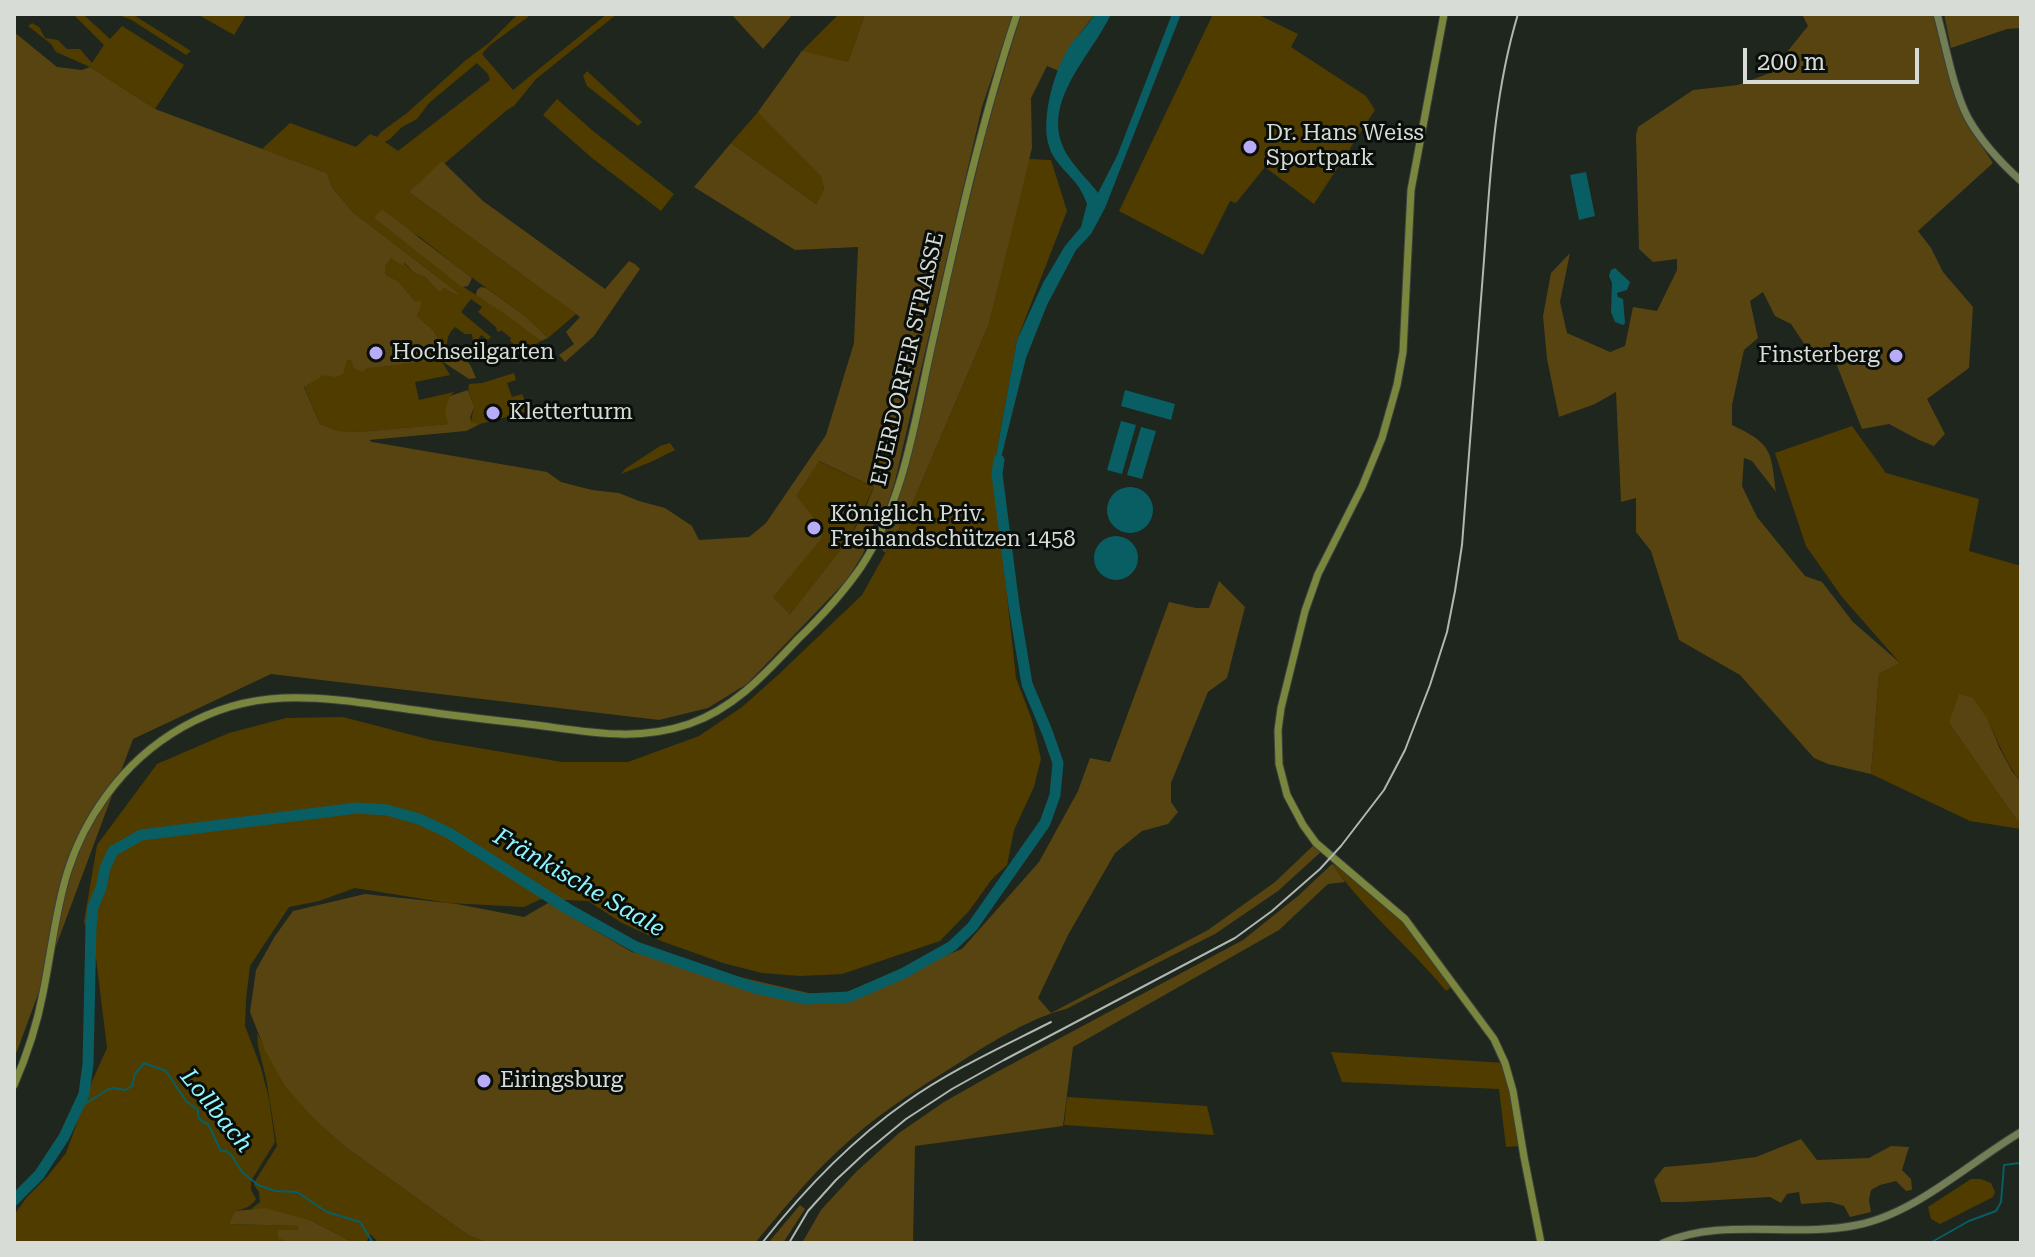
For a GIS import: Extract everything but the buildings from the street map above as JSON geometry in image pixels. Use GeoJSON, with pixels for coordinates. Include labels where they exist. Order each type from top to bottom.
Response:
{"type":"FeatureCollection","features":[{"type":"Feature","properties":{"kind":"main road","name":"EUERDORFER STRASSE"},"geometry":{"type":"LineString","coordinates":[[14,1085],[41,1004],[61,891],[84,830],[104,797],[128,769],[160,741],[183,727],[240,704],[283,698],[344,701],[588,732],[654,733],[692,723],[729,705],[752,687],[835,601],[862,566],[886,520],[898,486],[979,141],[1017,14]]}},
{"type":"Feature","properties":{"kind":"main road"},"geometry":{"type":"LineString","coordinates":[[1444,14],[1411,190],[1403,352],[1393,403],[1357,500],[1318,574],[1305,611],[1281,708],[1279,764],[1295,812],[1316,843],[1405,919],[1494,1039],[1513,1091],[1541,1243]]}},
{"type":"Feature","properties":{"kind":"street"},"geometry":{"type":"LineString","coordinates":[[1937,14],[1961,102],[1969,119],[1995,157],[2021,181]]}},
{"type":"Feature","properties":{"kind":"street"},"geometry":{"type":"LineString","coordinates":[[1663,1243],[1680,1236],[1706,1232],[1823,1229],[1858,1225],[1885,1217],[1913,1205],[2021,1132]]}},
{"type":"Feature","properties":{"kind":"shaded area"},"geometry":{"type":"Polygon","coordinates":[[[73,14],[83,14],[110,39],[122,26],[184,65],[155,109],[90,67],[56,52],[51,44],[28,26],[32,23],[39,27],[45,38],[58,40],[67,49],[80,49],[92,63],[104,45],[73,14]]]}},
{"type":"Feature","properties":{"kind":"shaded area"},"geometry":{"type":"Polygon","coordinates":[[[115,14],[132,14],[191,51],[186,55],[130,19],[115,14]]]}},
{"type":"Feature","properties":{"kind":"shaded area"},"geometry":{"type":"Polygon","coordinates":[[[197,14],[243,14],[245,17],[234,35],[197,14]]]}},
{"type":"Feature","properties":{"kind":"shaded area"},"geometry":{"type":"Polygon","coordinates":[[[518,14],[532,14],[482,54],[513,90],[607,14],[617,14],[536,79],[514,106],[409,192],[576,314],[548,338],[524,315],[420,237],[379,214],[374,218],[462,286],[505,313],[541,341],[520,354],[520,349],[510,341],[511,338],[496,330],[478,312],[482,307],[471,299],[461,312],[491,337],[488,340],[481,335],[475,344],[472,334],[465,334],[455,327],[449,334],[447,345],[447,348],[456,347],[458,356],[454,357],[441,345],[434,331],[417,316],[415,301],[399,282],[385,274],[385,267],[391,258],[425,277],[440,291],[444,288],[457,292],[354,213],[333,189],[327,173],[262,149],[290,123],[356,147],[370,134],[377,137],[489,43],[518,14]],[[477,63],[429,103],[417,119],[385,142],[398,151],[490,80],[477,63]]]}},
{"type":"Feature","properties":{"kind":"shaded area"},"geometry":{"type":"Polygon","coordinates":[[[731,14],[793,14],[763,49],[731,14]]]}},
{"type":"Feature","properties":{"kind":"shaded area"},"geometry":{"type":"Polygon","coordinates":[[[839,14],[865,14],[848,62],[821,176],[824,189],[816,204],[731,143],[758,112],[802,51],[839,14]]]}},
{"type":"Feature","properties":{"kind":"shaded area"},"geometry":{"type":"Polygon","coordinates":[[[865,14],[1013,14],[982,107],[895,481],[887,507],[875,520],[863,554],[847,580],[747,684],[708,708],[659,720],[271,674],[133,739],[14,1059],[14,32],[57,67],[82,70],[90,67],[155,109],[327,173],[333,189],[354,213],[457,292],[458,295],[444,288],[440,292],[405,263],[402,265],[391,258],[385,267],[385,274],[399,282],[415,301],[422,302],[417,316],[434,331],[441,345],[454,357],[468,362],[476,378],[469,379],[440,360],[367,368],[362,372],[354,368],[351,360],[347,360],[343,374],[336,377],[324,375],[304,387],[320,424],[338,431],[359,432],[448,424],[445,410],[450,396],[468,390],[474,407],[470,418],[472,423],[480,424],[466,431],[369,440],[547,472],[561,482],[619,493],[665,508],[692,526],[699,540],[749,537],[766,523],[826,435],[854,343],[858,247],[795,250],[694,187],[731,143],[816,204],[824,189],[821,176],[758,112],[802,51],[848,62],[865,14]],[[819,461],[796,496],[823,529],[821,539],[773,597],[790,614],[849,539],[874,487],[819,461]]]}},
{"type":"Feature","properties":{"kind":"shaded area"},"geometry":{"type":"Polygon","coordinates":[[[1021,14],[1095,14],[1070,46],[1059,71],[1047,66],[1031,98],[1032,148],[989,324],[910,509],[885,553],[878,544],[897,502],[989,120],[1021,14]]]}},
{"type":"Feature","properties":{"kind":"shaded area","name":"Dr. Hans Weiss Sportpark"},"geometry":{"type":"Polygon","coordinates":[[[1213,14],[1257,14],[1298,34],[1291,47],[1366,96],[1375,110],[1314,204],[1265,167],[1236,203],[1230,201],[1203,255],[1119,211],[1213,14]]]}},
{"type":"Feature","properties":{"kind":"shaded area"},"geometry":{"type":"Polygon","coordinates":[[[1802,14],[1933,14],[1957,103],[1993,163],[1918,231],[1943,272],[1973,307],[1969,368],[1927,399],[1945,434],[1934,446],[1889,424],[1862,429],[1832,353],[1811,354],[1791,324],[1775,316],[1763,292],[1750,301],[1758,338],[1744,350],[1732,405],[1732,425],[1762,443],[1767,450],[1773,466],[1776,492],[1752,461],[1744,458],[1742,486],[1757,517],[1805,576],[1822,582],[1853,622],[1900,663],[1879,674],[1871,774],[1814,758],[1740,675],[1679,640],[1651,551],[1636,532],[1636,498],[1621,502],[1616,392],[1595,404],[1559,417],[1547,359],[1543,316],[1551,273],[1570,253],[1560,302],[1567,333],[1610,352],[1625,346],[1633,307],[1657,311],[1677,270],[1677,259],[1653,262],[1639,249],[1638,127],[1693,90],[1738,85],[1770,73],[1808,26],[1802,14]]]}},
{"type":"Feature","properties":{"kind":"shaded area"},"geometry":{"type":"Polygon","coordinates":[[[1944,14],[2021,14],[2021,28],[2007,29],[1951,48],[1944,14]]]}},
{"type":"Feature","properties":{"kind":"shaded area"},"geometry":{"type":"Polygon","coordinates":[[[587,71],[642,122],[638,126],[587,86],[583,76],[587,71]]]}},
{"type":"Feature","properties":{"kind":"shaded area"},"geometry":{"type":"Polygon","coordinates":[[[557,99],[674,194],[661,211],[592,158],[543,115],[557,99]]]}},
{"type":"Feature","properties":{"kind":"shaded area"},"geometry":{"type":"Polygon","coordinates":[[[1028,159],[1051,160],[1067,211],[1017,340],[995,461],[1016,678],[1032,720],[1041,759],[1034,787],[1014,830],[1007,865],[992,879],[969,911],[940,941],[842,974],[800,976],[762,973],[723,963],[661,941],[622,923],[588,901],[541,899],[524,907],[448,903],[355,888],[319,901],[289,907],[250,966],[246,999],[245,1026],[261,1068],[275,1142],[251,1181],[251,1190],[256,1199],[247,1207],[235,1211],[229,1224],[300,1226],[280,1239],[294,1243],[14,1243],[14,1215],[66,1153],[107,1048],[96,958],[84,922],[97,845],[157,764],[229,733],[286,718],[343,717],[431,740],[562,762],[628,762],[699,736],[742,707],[862,595],[910,509],[989,324],[1028,159]]]}},
{"type":"Feature","properties":{"kind":"shaded area"},"geometry":{"type":"Polygon","coordinates":[[[442,161],[483,201],[605,289],[629,261],[640,269],[594,336],[565,362],[559,355],[574,344],[566,332],[580,317],[409,192],[442,161]]]}},
{"type":"Feature","properties":{"kind":"shaded area"},"geometry":{"type":"Polygon","coordinates":[[[383,210],[472,278],[468,286],[462,287],[374,218],[383,210]]]}},
{"type":"Feature","properties":{"kind":"shaded area"},"geometry":{"type":"Polygon","coordinates":[[[481,287],[524,315],[548,338],[541,341],[476,295],[481,287]]]}},
{"type":"Feature","properties":{"kind":"shaded area"},"geometry":{"type":"Polygon","coordinates":[[[352,355],[399,364],[441,360],[450,375],[415,382],[419,400],[454,392],[450,396],[449,424],[359,432],[338,431],[320,424],[304,386],[324,374],[329,364],[352,355]]]}},
{"type":"Feature","properties":{"kind":"shaded area"},"geometry":{"type":"Polygon","coordinates":[[[514,373],[516,380],[507,383],[512,397],[522,394],[530,411],[472,424],[469,384],[514,373]]]}},
{"type":"Feature","properties":{"kind":"shaded area"},"geometry":{"type":"Polygon","coordinates":[[[1852,426],[1886,473],[1979,499],[1969,551],[2021,566],[2021,782],[1988,720],[1949,723],[2021,829],[1970,821],[1871,774],[1879,674],[1900,663],[1842,597],[1806,546],[1775,453],[1852,426]]]}},
{"type":"Feature","properties":{"kind":"shaded area"},"geometry":{"type":"Polygon","coordinates":[[[670,443],[675,450],[621,474],[660,446],[670,443]]]}},
{"type":"Feature","properties":{"kind":"shaded area","name":"Königlich Priv. Freihandschützen 1458"},"geometry":{"type":"Polygon","coordinates":[[[818,461],[874,487],[849,539],[790,614],[773,597],[782,517],[818,461]]]}},
{"type":"Feature","properties":{"kind":"shaded area"},"geometry":{"type":"Polygon","coordinates":[[[1219,581],[1245,607],[1227,678],[1208,692],[1171,783],[1171,802],[1178,812],[1168,824],[1142,831],[1115,853],[1068,935],[1038,998],[1051,1013],[1208,930],[1275,882],[1316,843],[1323,850],[1278,891],[1215,934],[1066,1009],[1012,1031],[905,1098],[838,1151],[755,1243],[488,1243],[468,1235],[344,1146],[313,1118],[285,1086],[265,1050],[250,1012],[256,970],[275,936],[293,911],[365,894],[457,904],[524,917],[548,903],[632,952],[830,998],[962,949],[1039,862],[1078,791],[1090,758],[1110,762],[1169,602],[1209,608],[1219,581]]]}},
{"type":"Feature","properties":{"kind":"shaded area"},"geometry":{"type":"Polygon","coordinates":[[[1959,694],[1973,698],[2021,782],[2021,826],[1949,723],[1959,694]]]}},
{"type":"Feature","properties":{"kind":"shaded area"},"geometry":{"type":"Polygon","coordinates":[[[1332,864],[1345,868],[1405,919],[1454,985],[1446,991],[1358,897],[1332,864]]]}},
{"type":"Feature","properties":{"kind":"shaded area"},"geometry":{"type":"Polygon","coordinates":[[[1332,864],[1345,882],[1328,884],[1279,930],[1073,1047],[1063,1126],[915,1146],[913,1243],[802,1243],[821,1210],[856,1172],[899,1133],[944,1102],[995,1073],[1243,940],[1332,864]]]}},
{"type":"Feature","properties":{"kind":"shaded area"},"geometry":{"type":"Polygon","coordinates":[[[257,1033],[286,1086],[313,1118],[344,1146],[468,1235],[488,1243],[379,1243],[370,1234],[366,1243],[354,1243],[312,1221],[251,1209],[260,1202],[255,1181],[277,1146],[257,1033]]]}},
{"type":"Feature","properties":{"kind":"shaded area"},"geometry":{"type":"Polygon","coordinates":[[[1331,1052],[1505,1063],[1522,1146],[1506,1147],[1499,1089],[1342,1082],[1331,1052]]]}},
{"type":"Feature","properties":{"kind":"shaded area"},"geometry":{"type":"Polygon","coordinates":[[[1067,1097],[1207,1106],[1214,1135],[1064,1125],[1067,1097]]]}},
{"type":"Feature","properties":{"kind":"shaded area"},"geometry":{"type":"Polygon","coordinates":[[[1801,1139],[1817,1160],[1869,1158],[1891,1146],[1909,1147],[1902,1170],[1911,1179],[1912,1190],[1906,1191],[1896,1181],[1880,1185],[1871,1190],[1871,1212],[1850,1217],[1844,1206],[1830,1202],[1801,1204],[1799,1192],[1787,1194],[1781,1203],[1770,1197],[1661,1202],[1654,1180],[1664,1167],[1756,1157],[1801,1139]]]}},
{"type":"Feature","properties":{"kind":"shaded area"},"geometry":{"type":"Polygon","coordinates":[[[1971,1179],[1991,1183],[1995,1192],[1993,1197],[1940,1224],[1931,1219],[1928,1207],[1971,1179]]]}},
{"type":"Feature","properties":{"kind":"shaded area"},"geometry":{"type":"Polygon","coordinates":[[[800,1205],[805,1209],[783,1243],[768,1243],[800,1205]]]}},
{"type":"Feature","properties":{"kind":"shaded area"},"geometry":{"type":"Polygon","coordinates":[[[265,1208],[312,1221],[354,1243],[294,1243],[279,1239],[277,1230],[297,1230],[299,1226],[229,1224],[235,1211],[265,1208]]]}},
{"type":"Feature","properties":{"kind":"water"},"geometry":{"type":"Polygon","coordinates":[[[1095,14],[1111,14],[1069,84],[1058,121],[1061,140],[1070,159],[1098,193],[1117,156],[1172,14],[1181,14],[1105,208],[1091,234],[1076,250],[1047,305],[1026,358],[997,474],[995,461],[1017,340],[1043,283],[1065,246],[1081,227],[1087,204],[1079,187],[1051,151],[1046,122],[1051,94],[1065,54],[1095,14]]]}},
{"type":"Feature","properties":{"kind":"water"},"geometry":{"type":"Polygon","coordinates":[[[1586,172],[1595,216],[1579,220],[1570,175],[1586,172]]]}},
{"type":"Feature","properties":{"kind":"water"},"geometry":{"type":"Polygon","coordinates":[[[1615,268],[1630,282],[1627,290],[1617,293],[1623,299],[1623,325],[1615,322],[1611,312],[1612,283],[1609,276],[1615,268]]]}},
{"type":"Feature","properties":{"kind":"water"},"geometry":{"type":"Polygon","coordinates":[[[1125,390],[1175,404],[1171,420],[1121,406],[1125,390]]]}},
{"type":"Feature","properties":{"kind":"water"},"geometry":{"type":"Polygon","coordinates":[[[1121,421],[1136,425],[1122,474],[1107,470],[1121,421]]]}},
{"type":"Feature","properties":{"kind":"water"},"geometry":{"type":"Polygon","coordinates":[[[1141,427],[1156,431],[1142,479],[1127,475],[1141,427]]]}},
{"type":"Feature","properties":{"kind":"water"},"geometry":{"type":"Polygon","coordinates":[[[1130,487],[1146,494],[1153,510],[1146,526],[1130,533],[1114,526],[1107,510],[1114,494],[1130,487]]]}},
{"type":"Feature","properties":{"kind":"water"},"geometry":{"type":"Polygon","coordinates":[[[1116,536],[1131,543],[1138,558],[1131,573],[1116,580],[1101,573],[1094,558],[1101,543],[1116,536]]]}},
{"type":"Feature","properties":{"kind":"waterway","name":"Fränkische Saale"},"geometry":{"type":"LineString","coordinates":[[14,1200],[39,1175],[64,1137],[84,1094],[88,1064],[93,907],[113,851],[141,835],[357,808],[387,810],[419,819],[449,833],[568,909],[636,947],[755,988],[806,999],[849,997],[904,973],[952,946],[972,927],[1045,823],[1055,795],[1058,763],[1027,684],[997,474],[999,460]]}},
{"type":"Feature","properties":{"kind":"waterway","name":"Lollbach"},"geometry":{"type":"LineString","coordinates":[[77,1109],[107,1090],[125,1090],[132,1086],[135,1074],[144,1063],[166,1071],[186,1101],[198,1110],[198,1117],[208,1124],[221,1151],[232,1156],[242,1172],[258,1185],[275,1191],[297,1192],[327,1212],[360,1222],[373,1243]]}},
{"type":"Feature","properties":{"kind":"waterway","name":"Lollbach"},"geometry":{"type":"LineString","coordinates":[[1930,1243],[1969,1221],[1996,1211],[2001,1202],[2004,1165],[2021,1161]]}},
{"type":"Feature","properties":{"kind":"railway"},"geometry":{"type":"LineString","coordinates":[[789,1243],[808,1211],[836,1180],[906,1119],[1004,1060],[1235,938],[1272,911],[1320,869],[1384,790],[1405,750],[1430,685],[1447,632],[1455,591],[1462,545],[1494,136],[1503,74],[1518,14]]}},
{"type":"Feature","properties":{"kind":"railway"},"geometry":{"type":"LineString","coordinates":[[762,1243],[829,1167],[886,1117],[977,1059],[1051,1022]]}},
{"type":"Feature","properties":{"kind":"place","name":"Dr. Hans Weiss Sportpark"},"geometry":{"type":"Point","coordinates":[1250,147]}},
{"type":"Feature","properties":{"kind":"place","name":"Hochseilgarten"},"geometry":{"type":"Point","coordinates":[376,353]}},
{"type":"Feature","properties":{"kind":"place","name":"Finsterberg"},"geometry":{"type":"Point","coordinates":[1896,356]}},
{"type":"Feature","properties":{"kind":"place","name":"Kletterturm"},"geometry":{"type":"Point","coordinates":[493,413]}},
{"type":"Feature","properties":{"kind":"place","name":"Königlich Priv. Freihandschützen 1458"},"geometry":{"type":"Point","coordinates":[814,528]}},
{"type":"Feature","properties":{"kind":"place","name":"Eiringsburg"},"geometry":{"type":"Point","coordinates":[484,1081]}}]}
